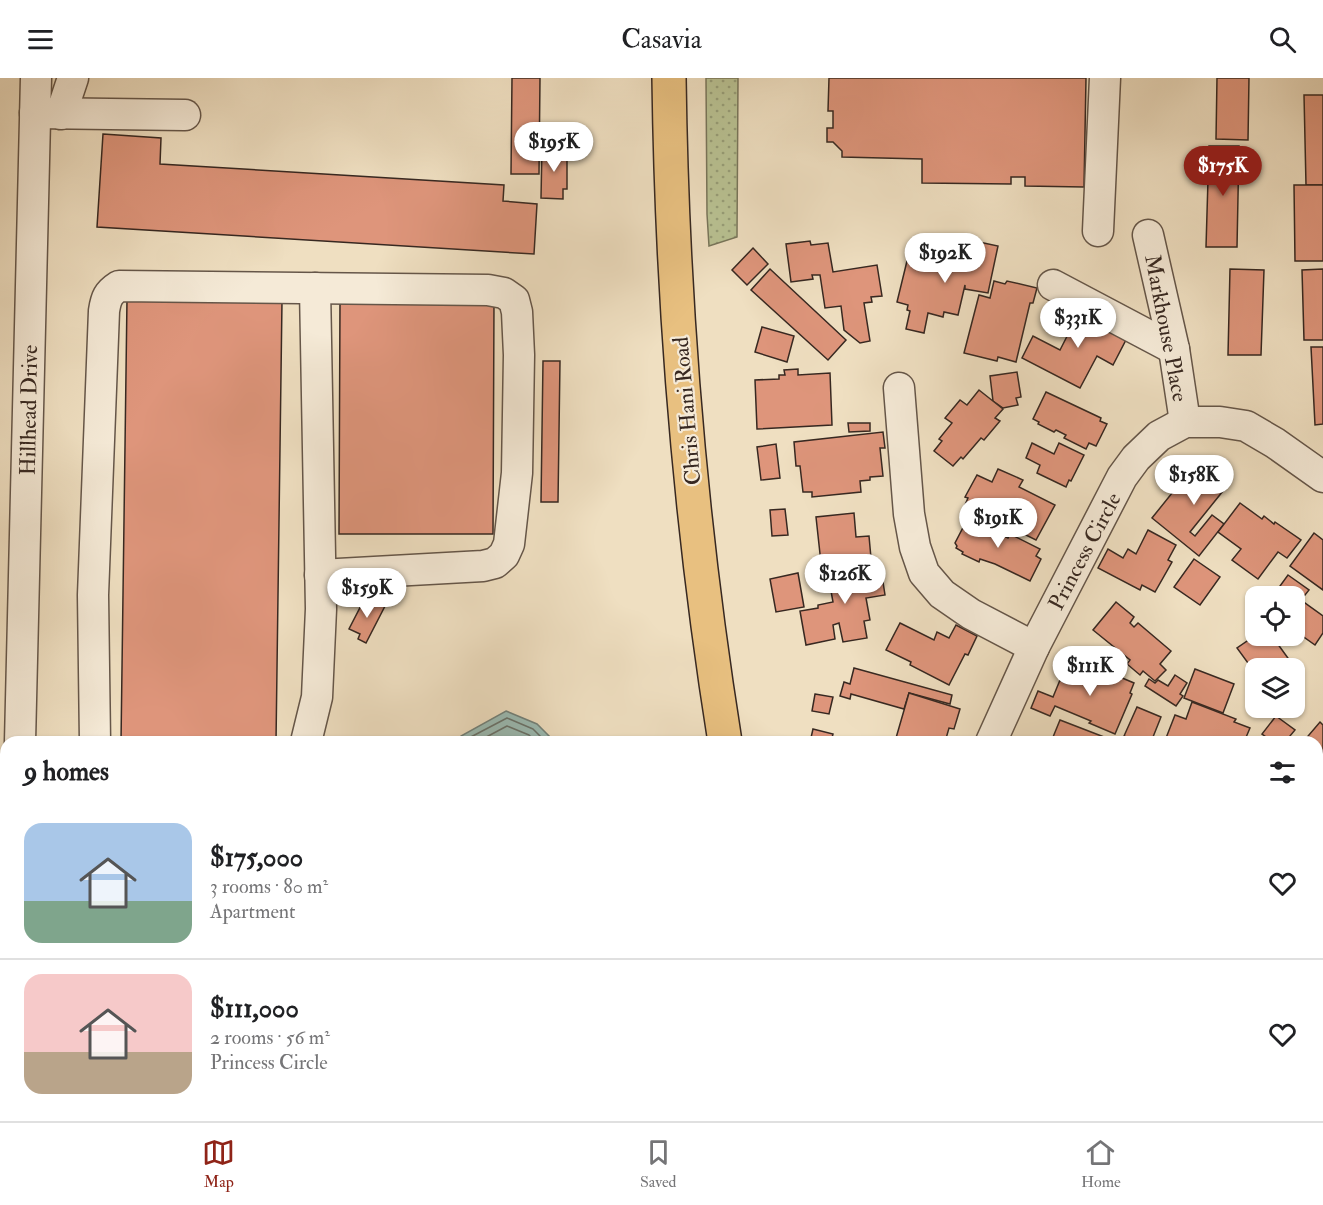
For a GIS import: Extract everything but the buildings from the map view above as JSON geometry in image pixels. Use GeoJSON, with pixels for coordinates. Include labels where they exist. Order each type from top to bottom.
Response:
{"type":"FeatureCollection","features":[{"type":"Feature","properties":{"kind":"main road","name":"Chris Hani Road"},"geometry":{"type":"LineString","coordinates":[[669,78],[675,275],[689,465],[724,736]]}},
{"type":"Feature","properties":{"kind":"street","name":"Hillhead Drive"},"geometry":{"type":"LineString","coordinates":[[20,736],[48,113],[36,78]]}},
{"type":"Feature","properties":{"kind":"street"},"geometry":{"type":"LineString","coordinates":[[48,113],[73,78]]}},
{"type":"Feature","properties":{"kind":"street"},"geometry":{"type":"LineString","coordinates":[[1098,231],[1105,78]]}},
{"type":"Feature","properties":{"kind":"street"},"geometry":{"type":"LineString","coordinates":[[48,113],[185,115]]}},
{"type":"Feature","properties":{"kind":"street","name":"Markhouse Place"},"geometry":{"type":"LineString","coordinates":[[1148,235],[1174,349],[1185,422]]}},
{"type":"Feature","properties":{"kind":"street"},"geometry":{"type":"LineString","coordinates":[[1053,285],[1174,349]]}},
{"type":"Feature","properties":{"kind":"street"},"geometry":{"type":"LineString","coordinates":[[95,736],[93,595],[104,311],[106,297],[112,290],[119,286],[488,290],[504,293],[514,300],[517,312],[519,355],[517,473],[509,544],[504,555],[495,562],[483,566],[320,575]]}},
{"type":"Feature","properties":{"kind":"street"},"geometry":{"type":"LineString","coordinates":[[308,736],[317,698],[320,575],[315,288]]}},
{"type":"Feature","properties":{"kind":"street"},"geometry":{"type":"LineString","coordinates":[[899,388],[909,514],[915,547],[924,573],[942,594],[971,614],[1034,647]]}},
{"type":"Feature","properties":{"kind":"street","name":"Princess Circle"},"geometry":{"type":"LineString","coordinates":[[994,736],[1034,647],[1122,477],[1136,458],[1159,436],[1185,422],[1220,422],[1246,426],[1275,443],[1323,477]]}},
{"type":"Feature","properties":{"kind":"green space"},"geometry":{"type":"Polygon","coordinates":[[[706,78],[738,78],[737,237],[709,246],[707,214],[706,78]]]}},
{"type":"Feature","properties":{"kind":"water"},"geometry":{"type":"Polygon","coordinates":[[[506,711],[537,724],[549,736],[461,736],[506,711]]]}}]}
